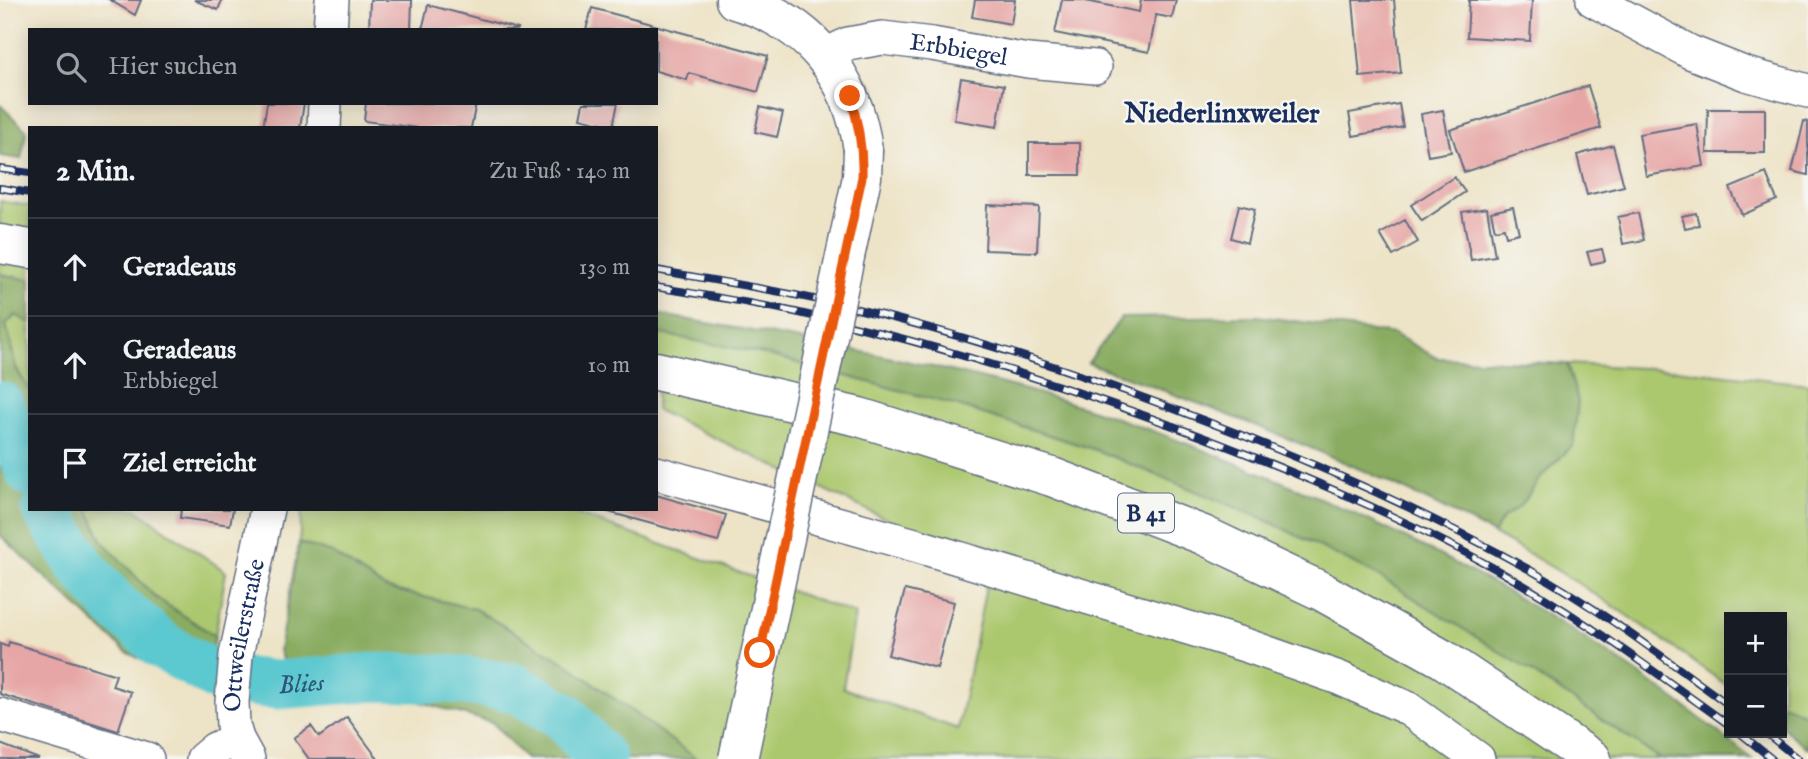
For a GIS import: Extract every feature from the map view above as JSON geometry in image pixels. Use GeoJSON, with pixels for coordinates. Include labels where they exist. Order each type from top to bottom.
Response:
{"type":"FeatureCollection","features":[{"type":"Feature","properties":{"kind":"main road"},"geometry":{"type":"LineString","coordinates":[[736,0],[753,5],[797,29],[825,55],[850,96],[860,125],[863,150],[862,177],[738,759]]}},
{"type":"Feature","properties":{"kind":"main road"},"geometry":{"type":"LineString","coordinates":[[0,244],[28,249]]}},
{"type":"Feature","properties":{"kind":"main road","name":"B 41"},"geometry":{"type":"LineString","coordinates":[[658,370],[859,417],[1052,477],[1203,535],[1321,591],[1443,659],[1592,759]]}},
{"type":"Feature","properties":{"kind":"street"},"geometry":{"type":"LineString","coordinates":[[330,28],[332,0]]}},
{"type":"Feature","properties":{"kind":"street"},"geometry":{"type":"LineString","coordinates":[[1593,0],[1690,52],[1746,74],[1808,91]]}},
{"type":"Feature","properties":{"kind":"street","name":"Erbbiegel"},"geometry":{"type":"LineString","coordinates":[[825,55],[848,44],[882,38],[1028,61],[1095,67]]}},
{"type":"Feature","properties":{"kind":"street"},"geometry":{"type":"LineString","coordinates":[[324,126],[325,105]]}},
{"type":"Feature","properties":{"kind":"street"},"geometry":{"type":"LineString","coordinates":[[658,474],[915,545],[1261,650],[1339,678],[1407,708],[1478,759]]}},
{"type":"Feature","properties":{"kind":"street","name":"Ottweilerstraße"},"geometry":{"type":"LineString","coordinates":[[242,749],[233,725],[236,655],[267,511]]}},
{"type":"Feature","properties":{"kind":"street"},"geometry":{"type":"LineString","coordinates":[[0,715],[147,759]]}},
{"type":"Feature","properties":{"kind":"street"},"geometry":{"type":"LineString","coordinates":[[203,759],[215,749],[242,749]]}},
{"type":"Feature","properties":{"kind":"green space"},"geometry":{"type":"Polygon","coordinates":[[[0,105],[27,131],[21,159],[0,156],[0,105]]]}},
{"type":"Feature","properties":{"kind":"green space"},"geometry":{"type":"Polygon","coordinates":[[[0,201],[28,206],[28,280],[0,274],[0,201]]]}},
{"type":"Feature","properties":{"kind":"green space"},"geometry":{"type":"Polygon","coordinates":[[[0,274],[28,280],[28,322],[16,315],[6,324],[16,368],[28,389],[28,511],[89,511],[103,542],[155,597],[215,636],[206,690],[126,652],[0,535],[0,274]]]}},
{"type":"Feature","properties":{"kind":"green space"},"geometry":{"type":"Polygon","coordinates":[[[658,314],[866,353],[1023,389],[1156,432],[1238,464],[1375,523],[1506,591],[1632,669],[1752,759],[1660,759],[1524,667],[1377,575],[1264,519],[1096,450],[955,405],[764,354],[658,333],[658,314]]]}},
{"type":"Feature","properties":{"kind":"green space"},"geometry":{"type":"Polygon","coordinates":[[[16,315],[28,322],[28,389],[16,368],[6,324],[16,315]]]}},
{"type":"Feature","properties":{"kind":"green space"},"geometry":{"type":"Polygon","coordinates":[[[1257,316],[1394,334],[1437,358],[1567,364],[1578,401],[1573,445],[1542,476],[1519,507],[1504,517],[1493,534],[1344,462],[1088,363],[1121,318],[1257,316]]]}},
{"type":"Feature","properties":{"kind":"green space"},"geometry":{"type":"Polygon","coordinates":[[[658,333],[764,354],[955,405],[1096,450],[1264,519],[1377,575],[1524,667],[1660,759],[697,759],[567,664],[475,609],[384,588],[332,553],[299,543],[302,511],[569,511],[855,614],[843,688],[958,729],[992,556],[884,518],[658,411],[658,333]]]}},
{"type":"Feature","properties":{"kind":"green space"},"geometry":{"type":"Polygon","coordinates":[[[1567,364],[1681,370],[1808,384],[1808,715],[1787,706],[1787,612],[1724,612],[1724,683],[1614,606],[1493,534],[1504,517],[1519,507],[1542,476],[1573,445],[1578,401],[1567,364]]]}},
{"type":"Feature","properties":{"kind":"green space"},"geometry":{"type":"Polygon","coordinates":[[[89,511],[139,511],[226,572],[215,636],[155,597],[103,542],[89,511]]]}},
{"type":"Feature","properties":{"kind":"green space"},"geometry":{"type":"Polygon","coordinates":[[[299,543],[332,553],[385,588],[475,609],[567,664],[697,759],[526,759],[493,723],[386,692],[312,701],[288,677],[279,650],[299,543]]]}},
{"type":"Feature","properties":{"kind":"green space"},"geometry":{"type":"Polygon","coordinates":[[[1787,706],[1808,715],[1808,749],[1787,731],[1787,706]]]}},
{"type":"Feature","properties":{"kind":"building"},"geometry":{"type":"Polygon","coordinates":[[[110,0],[141,0],[135,15],[110,0]]]}},
{"type":"Feature","properties":{"kind":"building"},"geometry":{"type":"Polygon","coordinates":[[[194,0],[222,0],[218,10],[194,0]]]}},
{"type":"Feature","properties":{"kind":"building"},"geometry":{"type":"Polygon","coordinates":[[[370,0],[412,0],[411,28],[369,28],[370,0]]]}},
{"type":"Feature","properties":{"kind":"building"},"geometry":{"type":"Polygon","coordinates":[[[975,0],[1015,0],[1011,24],[972,17],[975,0]]]}},
{"type":"Feature","properties":{"kind":"building"},"geometry":{"type":"Polygon","coordinates":[[[1062,0],[1081,0],[1139,12],[1141,0],[1176,0],[1172,18],[1156,15],[1149,52],[1055,33],[1062,0]]]}},
{"type":"Feature","properties":{"kind":"building"},"geometry":{"type":"Polygon","coordinates":[[[1353,0],[1394,0],[1401,73],[1360,77],[1353,0]]]}},
{"type":"Feature","properties":{"kind":"building"},"geometry":{"type":"Polygon","coordinates":[[[1469,0],[1532,0],[1530,41],[1467,37],[1469,0]]]}},
{"type":"Feature","properties":{"kind":"building"},"geometry":{"type":"Polygon","coordinates":[[[428,5],[514,28],[422,28],[428,5]]]}},
{"type":"Feature","properties":{"kind":"building"},"geometry":{"type":"Polygon","coordinates":[[[592,8],[768,56],[758,92],[689,73],[687,80],[658,72],[658,28],[587,28],[592,8]]]}},
{"type":"Feature","properties":{"kind":"building"},"geometry":{"type":"Polygon","coordinates":[[[961,78],[1004,85],[997,127],[954,120],[961,78]]]}},
{"type":"Feature","properties":{"kind":"building"},"geometry":{"type":"Polygon","coordinates":[[[1588,86],[1601,128],[1464,172],[1450,130],[1588,86]]]}},
{"type":"Feature","properties":{"kind":"building"},"geometry":{"type":"Polygon","coordinates":[[[1399,104],[1403,127],[1353,136],[1349,113],[1399,104]]]}},
{"type":"Feature","properties":{"kind":"building"},"geometry":{"type":"Polygon","coordinates":[[[267,105],[304,105],[300,126],[263,126],[267,105]]]}},
{"type":"Feature","properties":{"kind":"building"},"geometry":{"type":"Polygon","coordinates":[[[366,105],[476,105],[471,126],[403,126],[364,121],[366,105]]]}},
{"type":"Feature","properties":{"kind":"building"},"geometry":{"type":"Polygon","coordinates":[[[583,105],[618,105],[613,126],[580,118],[583,105]]]}},
{"type":"Feature","properties":{"kind":"building"},"geometry":{"type":"Polygon","coordinates":[[[760,107],[783,113],[777,137],[755,132],[760,107]]]}},
{"type":"Feature","properties":{"kind":"building"},"geometry":{"type":"Polygon","coordinates":[[[1708,109],[1765,109],[1765,153],[1707,153],[1708,109]]]}},
{"type":"Feature","properties":{"kind":"building"},"geometry":{"type":"Polygon","coordinates":[[[1443,110],[1451,152],[1428,156],[1421,114],[1443,110]]]}},
{"type":"Feature","properties":{"kind":"building"},"geometry":{"type":"Polygon","coordinates":[[[1804,121],[1808,122],[1808,175],[1792,171],[1804,121]]]}},
{"type":"Feature","properties":{"kind":"building"},"geometry":{"type":"Polygon","coordinates":[[[1697,124],[1704,166],[1646,176],[1639,134],[1697,124]]]}},
{"type":"Feature","properties":{"kind":"building"},"geometry":{"type":"Polygon","coordinates":[[[1029,143],[1080,143],[1080,175],[1029,175],[1029,143]]]}},
{"type":"Feature","properties":{"kind":"building"},"geometry":{"type":"Polygon","coordinates":[[[1613,145],[1624,186],[1587,195],[1577,155],[1613,145]]]}},
{"type":"Feature","properties":{"kind":"building"},"geometry":{"type":"Polygon","coordinates":[[[1766,173],[1777,200],[1742,215],[1730,188],[1766,173]]]}},
{"type":"Feature","properties":{"kind":"building"},"geometry":{"type":"Polygon","coordinates":[[[1454,177],[1465,192],[1422,221],[1411,205],[1454,177]]]}},
{"type":"Feature","properties":{"kind":"building"},"geometry":{"type":"Polygon","coordinates":[[[987,205],[1039,207],[1037,252],[985,250],[987,205]]]}},
{"type":"Feature","properties":{"kind":"building"},"geometry":{"type":"Polygon","coordinates":[[[1239,205],[1255,209],[1247,243],[1231,238],[1239,205]]]}},
{"type":"Feature","properties":{"kind":"building"},"geometry":{"type":"Polygon","coordinates":[[[1513,207],[1519,233],[1506,236],[1504,228],[1495,230],[1491,212],[1513,207]]]}},
{"type":"Feature","properties":{"kind":"building"},"geometry":{"type":"Polygon","coordinates":[[[1487,208],[1495,256],[1471,260],[1462,212],[1487,208]]]}},
{"type":"Feature","properties":{"kind":"building"},"geometry":{"type":"Polygon","coordinates":[[[1638,213],[1644,240],[1623,244],[1618,217],[1638,213]]]}},
{"type":"Feature","properties":{"kind":"building"},"geometry":{"type":"Polygon","coordinates":[[[1696,213],[1699,225],[1685,228],[1682,216],[1696,213]]]}},
{"type":"Feature","properties":{"kind":"building"},"geometry":{"type":"Polygon","coordinates":[[[1405,220],[1418,242],[1393,256],[1380,234],[1405,220]]]}},
{"type":"Feature","properties":{"kind":"building"},"geometry":{"type":"Polygon","coordinates":[[[1602,249],[1605,261],[1591,264],[1587,252],[1602,249]]]}},
{"type":"Feature","properties":{"kind":"building"},"geometry":{"type":"Polygon","coordinates":[[[658,496],[726,515],[718,542],[605,511],[658,511],[658,496]]]}},
{"type":"Feature","properties":{"kind":"building"},"geometry":{"type":"Polygon","coordinates":[[[181,511],[233,511],[230,525],[180,518],[181,511]]]}},
{"type":"Feature","properties":{"kind":"building"},"geometry":{"type":"Polygon","coordinates":[[[905,590],[954,602],[937,668],[888,655],[905,590]]]}},
{"type":"Feature","properties":{"kind":"building"},"geometry":{"type":"Polygon","coordinates":[[[9,642],[116,675],[112,686],[131,692],[118,731],[0,694],[0,644],[8,647],[9,642]]]}},
{"type":"Feature","properties":{"kind":"building"},"geometry":{"type":"Polygon","coordinates":[[[347,717],[378,759],[309,759],[294,738],[311,726],[319,737],[347,717]]]}},
{"type":"Feature","properties":{"kind":"building"},"geometry":{"type":"Polygon","coordinates":[[[0,744],[39,759],[0,759],[0,744]]]}},
{"type":"Feature","properties":{"kind":"waterway","name":"Blies"},"geometry":{"type":"LineString","coordinates":[[0,406],[28,468]]}},
{"type":"Feature","properties":{"kind":"waterway","name":"Blies"},"geometry":{"type":"LineString","coordinates":[[47,511],[82,567],[115,605],[161,645],[221,679],[277,685],[375,677],[450,679],[513,687],[564,716],[602,759]]}},
{"type":"Feature","properties":{"kind":"railway"},"geometry":{"type":"LineString","coordinates":[[0,169],[28,173]]}},
{"type":"Feature","properties":{"kind":"railway"},"geometry":{"type":"LineString","coordinates":[[0,188],[28,193]]}},
{"type":"Feature","properties":{"kind":"railway"},"geometry":{"type":"LineString","coordinates":[[658,270],[837,304],[963,337],[1128,392],[1282,451],[1383,495],[1530,570],[1607,617],[1724,701]]}},
{"type":"Feature","properties":{"kind":"railway"},"geometry":{"type":"LineString","coordinates":[[658,287],[795,312],[909,340],[1134,412],[1280,467],[1387,514],[1491,567],[1603,636],[1724,721]]}},
{"type":"Feature","properties":{"kind":"railway"},"geometry":{"type":"LineString","coordinates":[[1746,738],[1772,759]]}},
{"type":"Feature","properties":{"kind":"railway"},"geometry":{"type":"LineString","coordinates":[[1772,738],[1798,759]]}},
{"type":"Feature","properties":{"kind":"district","name":"Niederlinxweiler"},"geometry":{"type":"Point","coordinates":[1222,112]}},
{"type":"Feature","properties":{"kind":"route"},"geometry":{"type":"LineString","coordinates":[[760,653],[862,177],[860,125],[850,96]]}}]}
